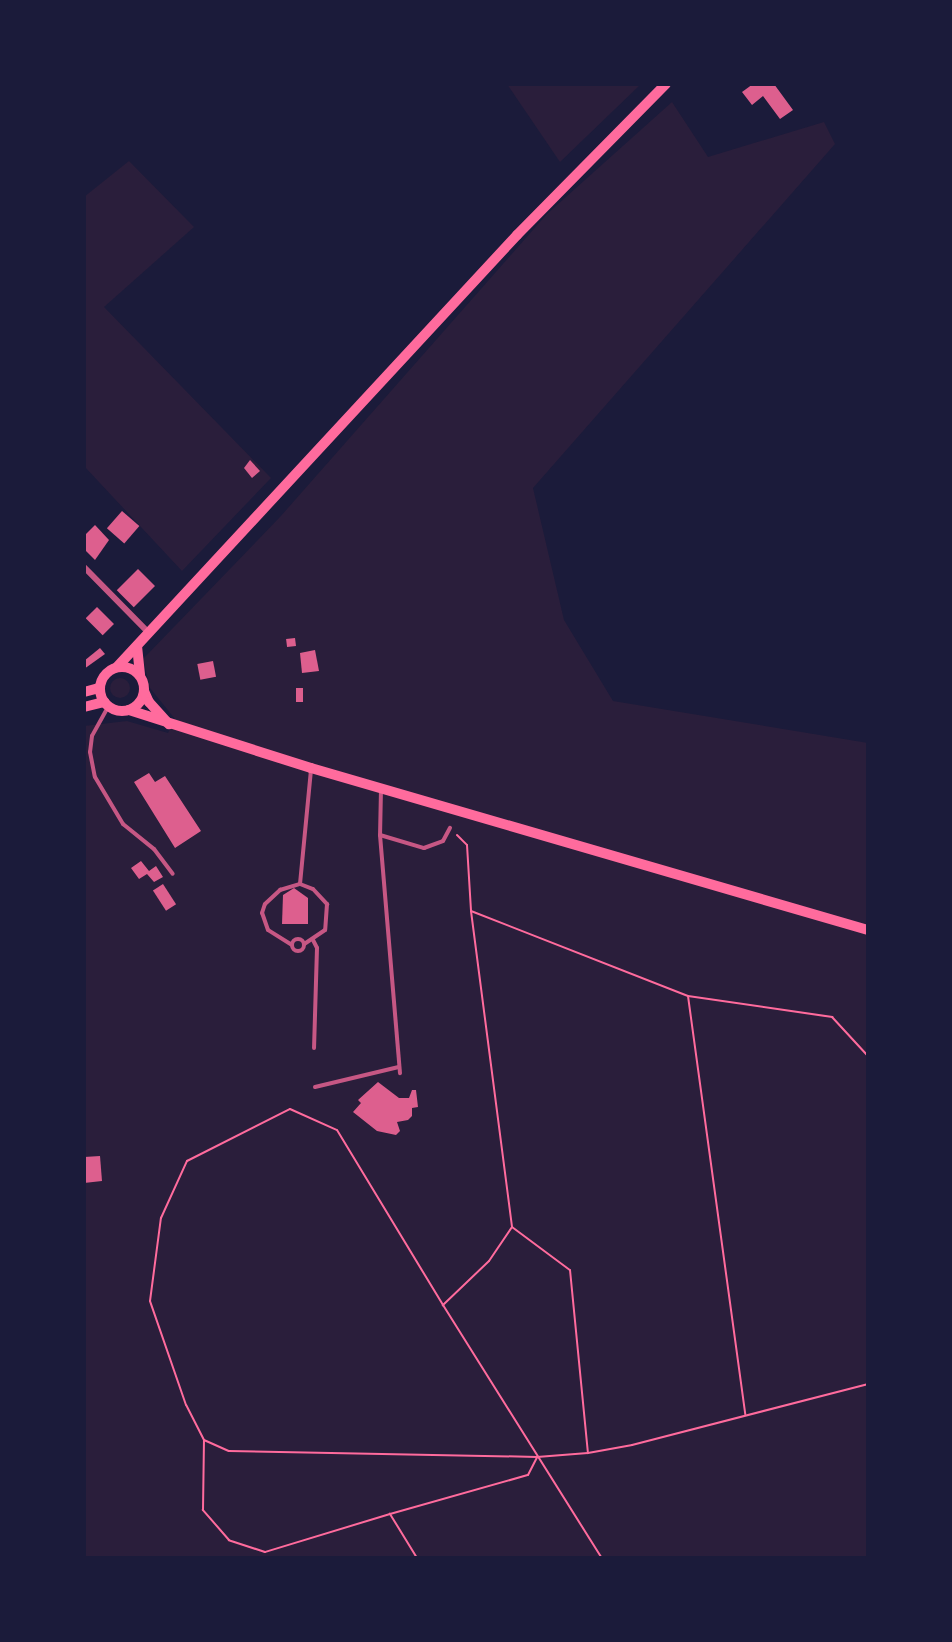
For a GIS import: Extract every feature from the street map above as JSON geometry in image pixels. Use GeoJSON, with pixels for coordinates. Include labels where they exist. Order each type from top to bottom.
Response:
{"type":"FeatureCollection","features":[{"type":"Feature","properties":{"kind":"main road"},"geometry":{"type":"LineString","coordinates":[[106,704],[99,688],[106,672],[117,667],[137,646],[147,632],[235,541],[517,235],[666,84]]}},
{"type":"Feature","properties":{"kind":"main road"},"geometry":{"type":"LineString","coordinates":[[137,646],[144,691],[149,702],[171,726]]}},
{"type":"Feature","properties":{"kind":"main road"},"geometry":{"type":"LineString","coordinates":[[117,667],[130,668],[140,675]]}},
{"type":"Feature","properties":{"kind":"main road"},"geometry":{"type":"LineString","coordinates":[[84,692],[99,688]]}},
{"type":"Feature","properties":{"kind":"main road"},"geometry":{"type":"LineString","coordinates":[[129,710],[139,703],[144,691]]}},
{"type":"Feature","properties":{"kind":"main road"},"geometry":{"type":"LineString","coordinates":[[84,707],[106,704],[129,710],[171,726],[310,768],[868,930]]}},
{"type":"Feature","properties":{"kind":"street"},"geometry":{"type":"LineString","coordinates":[[84,567],[147,632]]}},
{"type":"Feature","properties":{"kind":"lane"},"geometry":{"type":"LineString","coordinates":[[106,704],[92,736],[90,752],[95,777],[123,824],[154,849],[173,874]]}},
{"type":"Feature","properties":{"kind":"lane"},"geometry":{"type":"LineString","coordinates":[[300,884],[310,768]]}},
{"type":"Feature","properties":{"kind":"lane"},"geometry":{"type":"LineString","coordinates":[[381,788],[380,835],[400,1073]]}},
{"type":"Feature","properties":{"kind":"lane"},"geometry":{"type":"LineString","coordinates":[[380,835],[424,848],[443,840],[450,828]]}},
{"type":"Feature","properties":{"kind":"lane"},"geometry":{"type":"LineString","coordinates":[[300,884],[313,889],[327,904],[325,930],[304,944],[298,951],[268,930],[262,913],[265,904],[280,890],[300,884]]}},
{"type":"Feature","properties":{"kind":"lane"},"geometry":{"type":"LineString","coordinates":[[292,945],[298,939],[304,944]]}},
{"type":"Feature","properties":{"kind":"lane"},"geometry":{"type":"LineString","coordinates":[[313,940],[317,948],[314,1048]]}},
{"type":"Feature","properties":{"kind":"lane"},"geometry":{"type":"LineString","coordinates":[[315,1087],[399,1067]]}},
{"type":"Feature","properties":{"kind":"path"},"geometry":{"type":"LineString","coordinates":[[443,1305],[489,1261],[512,1227],[471,911],[467,845],[450,828]]}},
{"type":"Feature","properties":{"kind":"path"},"geometry":{"type":"LineString","coordinates":[[471,911],[688,996],[832,1017],[868,1056]]}},
{"type":"Feature","properties":{"kind":"path"},"geometry":{"type":"LineString","coordinates":[[688,996],[745,1414]]}},
{"type":"Feature","properties":{"kind":"path"},"geometry":{"type":"LineString","coordinates":[[537,1457],[528,1475],[265,1552],[230,1540],[203,1510],[204,1440],[186,1405],[150,1300],[161,1218],[187,1161],[290,1109],[337,1130],[537,1457],[602,1558]]}},
{"type":"Feature","properties":{"kind":"path"},"geometry":{"type":"LineString","coordinates":[[512,1227],[570,1270],[588,1453]]}},
{"type":"Feature","properties":{"kind":"path"},"geometry":{"type":"LineString","coordinates":[[204,1440],[229,1451],[537,1457],[588,1453],[632,1445],[868,1384]]}},
{"type":"Feature","properties":{"kind":"path"},"geometry":{"type":"LineString","coordinates":[[390,1514],[417,1558]]}},
{"type":"Feature","properties":{"kind":"shaded area"},"geometry":{"type":"Polygon","coordinates":[[[507,84],[641,84],[560,162],[507,84]]]}},
{"type":"Feature","properties":{"kind":"shaded area"},"geometry":{"type":"Polygon","coordinates":[[[672,102],[708,157],[824,122],[835,144],[533,488],[564,620],[613,701],[868,743],[868,1558],[84,1558],[84,726],[127,721],[168,733],[175,719],[150,688],[143,659],[280,517],[547,214],[672,102]]]}},
{"type":"Feature","properties":{"kind":"shaded area"},"geometry":{"type":"Polygon","coordinates":[[[129,161],[194,227],[104,307],[271,478],[182,571],[84,466],[84,197],[129,161]]]}},
{"type":"Feature","properties":{"kind":"shaded area"},"geometry":{"type":"Polygon","coordinates":[[[120,678],[127,681],[130,688],[127,695],[120,698],[113,695],[110,688],[113,681],[120,678]]]}},
{"type":"Feature","properties":{"kind":"building"},"geometry":{"type":"Polygon","coordinates":[[[753,84],[774,84],[793,110],[780,119],[763,96],[752,105],[742,92],[753,84]]]}},
{"type":"Feature","properties":{"kind":"building"},"geometry":{"type":"Polygon","coordinates":[[[250,460],[260,471],[252,478],[244,468],[250,460]]]}},
{"type":"Feature","properties":{"kind":"building"},"geometry":{"type":"Polygon","coordinates":[[[122,511],[139,526],[124,543],[107,528],[122,511]]]}},
{"type":"Feature","properties":{"kind":"building"},"geometry":{"type":"Polygon","coordinates":[[[95,525],[109,540],[95,560],[84,549],[84,536],[95,525]]]}},
{"type":"Feature","properties":{"kind":"building"},"geometry":{"type":"Polygon","coordinates":[[[138,569],[155,586],[134,607],[117,590],[138,569]]]}},
{"type":"Feature","properties":{"kind":"building"},"geometry":{"type":"Polygon","coordinates":[[[97,607],[114,624],[103,635],[86,618],[97,607]]]}},
{"type":"Feature","properties":{"kind":"building"},"geometry":{"type":"Polygon","coordinates":[[[295,638],[296,646],[287,647],[286,639],[295,638]]]}},
{"type":"Feature","properties":{"kind":"building"},"geometry":{"type":"Polygon","coordinates":[[[100,648],[105,654],[84,669],[84,661],[100,648]]]}},
{"type":"Feature","properties":{"kind":"building"},"geometry":{"type":"Polygon","coordinates":[[[315,650],[319,671],[302,673],[300,653],[315,650]]]}},
{"type":"Feature","properties":{"kind":"building"},"geometry":{"type":"Polygon","coordinates":[[[213,661],[216,677],[200,680],[197,664],[213,661]]]}},
{"type":"Feature","properties":{"kind":"building"},"geometry":{"type":"Polygon","coordinates":[[[296,688],[303,688],[303,702],[296,702],[296,688]]]}},
{"type":"Feature","properties":{"kind":"building"},"geometry":{"type":"Polygon","coordinates":[[[149,773],[155,782],[165,776],[201,831],[175,848],[134,782],[149,773]]]}},
{"type":"Feature","properties":{"kind":"building"},"geometry":{"type":"Polygon","coordinates":[[[141,861],[149,871],[156,866],[163,877],[154,882],[147,874],[139,879],[131,868],[141,861]]]}},
{"type":"Feature","properties":{"kind":"building"},"geometry":{"type":"Polygon","coordinates":[[[163,884],[176,904],[166,911],[153,891],[163,884]]]}},
{"type":"Feature","properties":{"kind":"building"},"geometry":{"type":"Polygon","coordinates":[[[294,888],[308,898],[308,924],[282,924],[283,895],[294,888]]]}},
{"type":"Feature","properties":{"kind":"building"},"geometry":{"type":"Polygon","coordinates":[[[378,1082],[399,1098],[409,1098],[412,1090],[416,1090],[418,1107],[412,1108],[412,1116],[408,1120],[397,1122],[400,1131],[396,1135],[377,1131],[353,1112],[361,1103],[358,1100],[378,1082]]]}},
{"type":"Feature","properties":{"kind":"building"},"geometry":{"type":"Polygon","coordinates":[[[100,1156],[102,1181],[84,1183],[84,1157],[100,1156]]]}}]}
